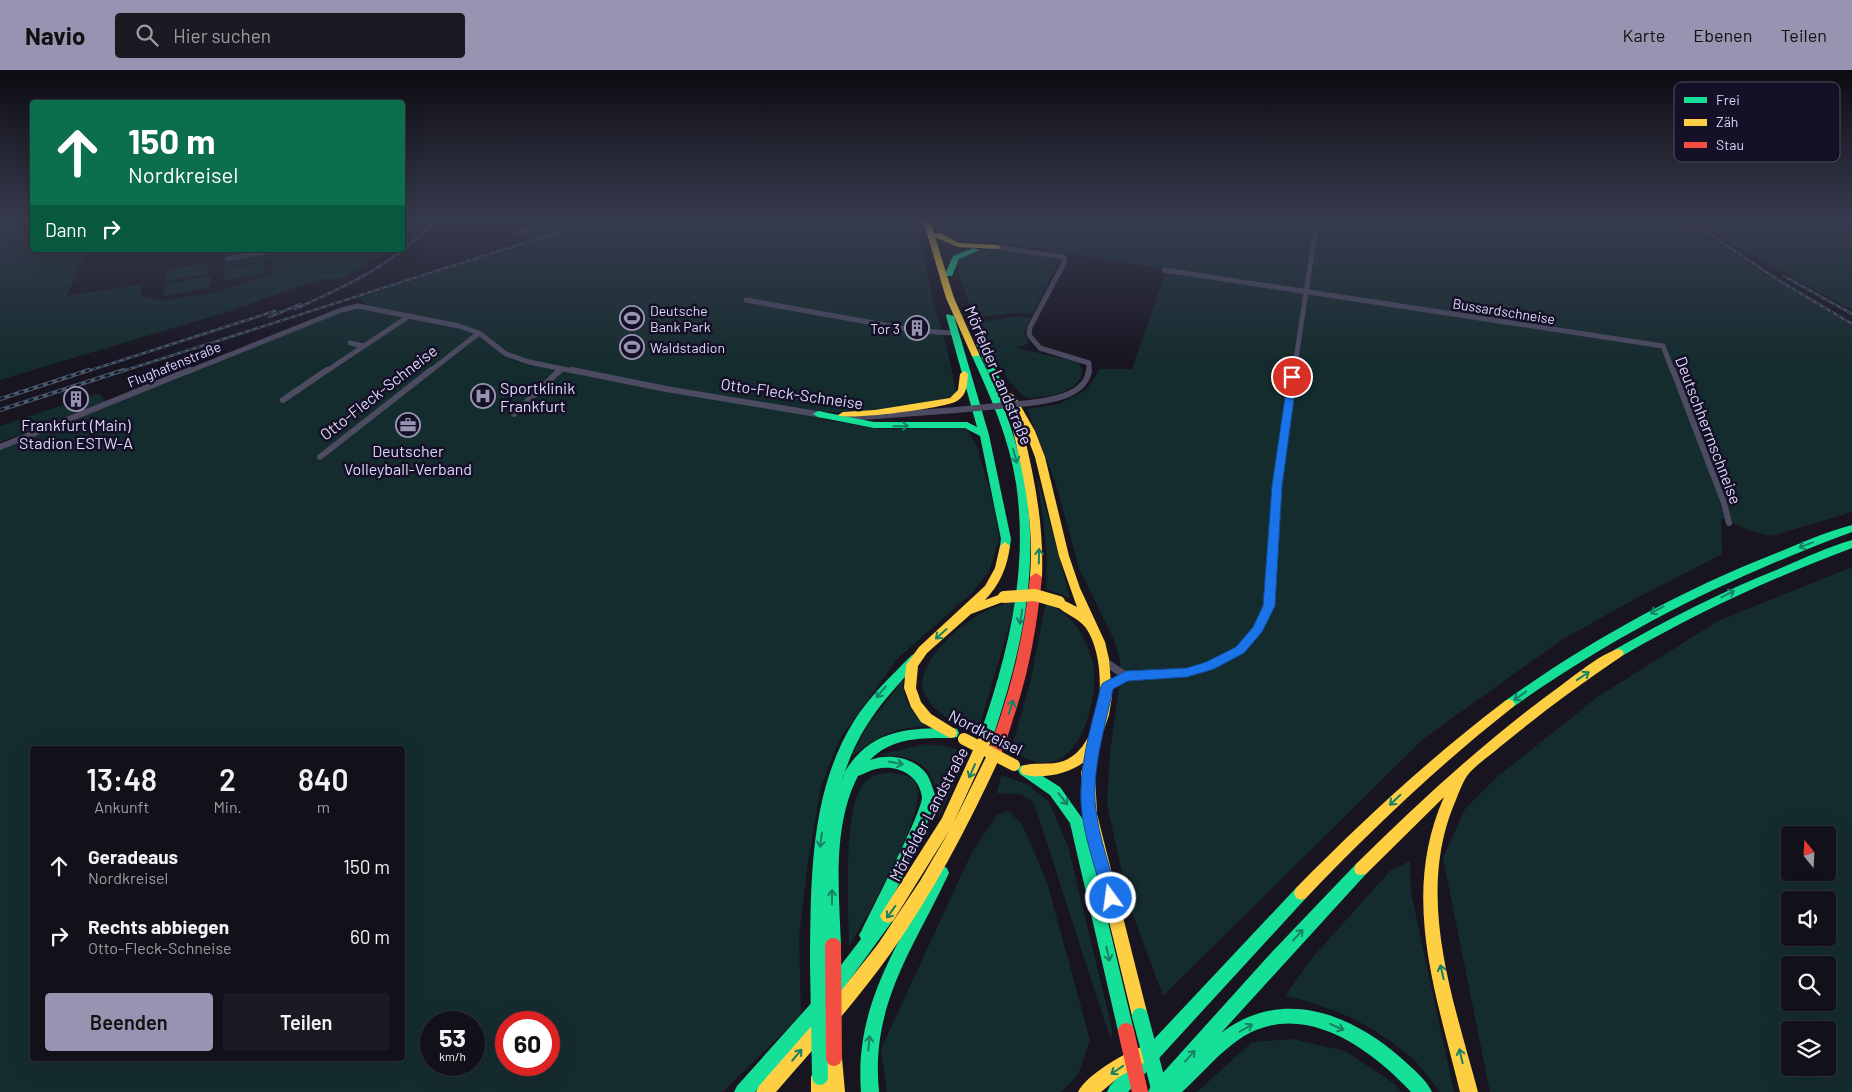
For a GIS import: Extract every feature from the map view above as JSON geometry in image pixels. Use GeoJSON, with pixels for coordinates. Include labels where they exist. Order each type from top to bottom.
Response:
{"type":"FeatureCollection","features":[{"type":"Feature","properties":{"kind":"main road","name":"Mörfelder Landstraße"},"geometry":{"type":"LineString","coordinates":[[743,1092],[820,1006],[856,961],[901,898],[964,789],[992,724],[1015,648],[1025,592],[1028,554],[1028,524],[1018,464],[1004,421],[943,268]]}},
{"type":"Feature","properties":{"kind":"main road","name":"Mörfelder Landstraße"},"geometry":{"type":"LineString","coordinates":[[765,1092],[866,973],[899,927],[957,832],[994,753],[1017,690],[1030,634],[1039,571],[1038,524],[1032,480],[1024,449],[997,379],[946,277],[944,268]]}},
{"type":"Feature","properties":{"kind":"main road"},"geometry":{"type":"LineString","coordinates":[[950,268],[946,277],[954,333],[984,435],[1006,547],[1003,566],[995,583],[967,611]]}},
{"type":"Feature","properties":{"kind":"main road"},"geometry":{"type":"LineString","coordinates":[[818,414],[875,413],[949,401],[960,395],[964,371]]}},
{"type":"Feature","properties":{"kind":"main road"},"geometry":{"type":"LineString","coordinates":[[997,379],[1010,396],[1036,446],[1071,580],[1091,627]]}},
{"type":"Feature","properties":{"kind":"main road"},"geometry":{"type":"LineString","coordinates":[[818,414],[874,425],[967,425],[984,435]]}},
{"type":"Feature","properties":{"kind":"main road"},"geometry":{"type":"LineString","coordinates":[[1116,1092],[1361,833],[1439,760],[1506,706],[1584,652],[1680,598],[1764,561],[1852,528]]}},
{"type":"Feature","properties":{"kind":"main road"},"geometry":{"type":"LineString","coordinates":[[1158,1092],[1360,867],[1462,771],[1557,693],[1638,641],[1736,590],[1852,544]]}},
{"type":"Feature","properties":{"kind":"main road","name":"Nordkreisel"},"geometry":{"type":"LineString","coordinates":[[1035,595],[1059,602],[1077,614],[1091,627],[1105,662],[1107,686],[1094,740],[1086,753],[1072,763],[1054,769],[1025,770],[934,724],[915,704],[909,680],[916,658],[967,611],[1004,597],[1035,595]]}},
{"type":"Feature","properties":{"kind":"main road"},"geometry":{"type":"LineString","coordinates":[[820,1092],[818,963],[820,844],[826,807],[836,772],[867,711],[899,671],[916,658]]}},
{"type":"Feature","properties":{"kind":"main road"},"geometry":{"type":"LineString","coordinates":[[836,1092],[832,946],[833,852],[842,799],[850,773],[865,753],[888,740],[915,734],[952,733]]}},
{"type":"Feature","properties":{"kind":"main road"},"geometry":{"type":"LineString","coordinates":[[1094,740],[1088,773],[1090,814],[1158,1092]]}},
{"type":"Feature","properties":{"kind":"main road"},"geometry":{"type":"LineString","coordinates":[[850,773],[876,762],[900,763],[911,768],[921,777],[929,798],[924,815],[856,961]]}},
{"type":"Feature","properties":{"kind":"main road"},"geometry":{"type":"LineString","coordinates":[[1025,770],[1056,791],[1068,805],[1076,821],[1140,1092]]}},
{"type":"Feature","properties":{"kind":"main road"},"geometry":{"type":"LineString","coordinates":[[1462,771],[1439,824],[1431,862],[1429,888],[1436,949],[1469,1092]]}},
{"type":"Feature","properties":{"kind":"main road"},"geometry":{"type":"LineString","coordinates":[[870,1092],[868,1050],[876,1012],[931,900],[957,832]]}},
{"type":"Feature","properties":{"kind":"main road"},"geometry":{"type":"LineString","coordinates":[[1169,1092],[1219,1044],[1250,1024],[1272,1017],[1290,1016],[1325,1021],[1361,1039],[1400,1066],[1423,1092]]}},
{"type":"Feature","properties":{"kind":"main road"},"geometry":{"type":"LineString","coordinates":[[1087,1092],[1099,1087],[1113,1072],[1163,1042]]}},
{"type":"Feature","properties":{"kind":"street","name":"Otto-Fleck-Schneise"},"geometry":{"type":"LineString","coordinates":[[358,306],[460,326],[479,333],[506,354],[525,361],[818,414],[872,418],[1030,403],[1058,398],[1075,390],[1085,379],[1090,368],[1089,363],[1046,351],[1035,345],[1029,334],[1030,327],[1062,268]]}},
{"type":"Feature","properties":{"kind":"street"},"geometry":{"type":"LineString","coordinates":[[1107,686],[1126,676],[1187,673],[1226,659],[1240,650],[1258,629],[1269,606],[1277,486],[1310,268]]}},
{"type":"Feature","properties":{"kind":"street","name":"Bussardschneise"},"geometry":{"type":"LineString","coordinates":[[1164,270],[1663,346]]}},
{"type":"Feature","properties":{"kind":"street"},"geometry":{"type":"LineString","coordinates":[[746,300],[918,331],[954,333]]}},
{"type":"Feature","properties":{"kind":"street","name":"Flughafenstraße"},"geometry":{"type":"LineString","coordinates":[[0,447],[341,310],[358,306]]}},
{"type":"Feature","properties":{"kind":"street"},"geometry":{"type":"LineString","coordinates":[[284,400],[409,316]]}},
{"type":"Feature","properties":{"kind":"street","name":"Otto-Fleck-Schneise"},"geometry":{"type":"LineString","coordinates":[[320,457],[479,333]]}},
{"type":"Feature","properties":{"kind":"street"},"geometry":{"type":"LineString","coordinates":[[350,343],[364,346]]}},
{"type":"Feature","properties":{"kind":"street","name":"Deutschherrnschneise"},"geometry":{"type":"LineString","coordinates":[[1663,346],[1724,503],[1729,523]]}},
{"type":"Feature","properties":{"kind":"street"},"geometry":{"type":"LineString","coordinates":[[514,414],[562,369]]}},
{"type":"Feature","properties":{"kind":"street"},"geometry":{"type":"LineString","coordinates":[[1105,662],[1126,676]]}},
{"type":"Feature","properties":{"kind":"green space"},"geometry":{"type":"Polygon","coordinates":[[[0,268],[79,268],[66,296],[142,284],[141,295],[161,301],[217,292],[272,275],[272,268],[359,268],[340,279],[320,279],[233,310],[0,380],[0,268]]]}},
{"type":"Feature","properties":{"kind":"green space"},"geometry":{"type":"Polygon","coordinates":[[[208,268],[207,274],[164,281],[167,269],[208,268]]]}},
{"type":"Feature","properties":{"kind":"green space"},"geometry":{"type":"Polygon","coordinates":[[[264,268],[264,273],[223,280],[224,269],[264,268]]]}},
{"type":"Feature","properties":{"kind":"green space"},"geometry":{"type":"Polygon","coordinates":[[[452,268],[926,268],[933,302],[946,344],[957,395],[928,403],[892,408],[857,412],[827,412],[823,419],[878,429],[966,428],[977,447],[994,506],[999,539],[989,571],[974,591],[897,659],[839,740],[821,787],[808,861],[799,936],[801,1015],[723,1092],[0,1092],[0,450],[343,311],[357,309],[373,311],[378,308],[367,304],[359,298],[452,268]]]}},
{"type":"Feature","properties":{"kind":"green space"},"geometry":{"type":"Polygon","coordinates":[[[958,268],[1056,268],[1033,313],[1010,313],[974,318],[958,268]]]}},
{"type":"Feature","properties":{"kind":"green space"},"geometry":{"type":"Polygon","coordinates":[[[1159,268],[1755,268],[1852,326],[1852,512],[1772,536],[1751,531],[1721,518],[1722,554],[1631,601],[1560,641],[1423,739],[1163,996],[1128,901],[1107,804],[1110,753],[1118,695],[1120,660],[1114,640],[1079,568],[1056,484],[1027,409],[1059,404],[1086,390],[1100,369],[1132,369],[1167,269],[1159,268]]]}},
{"type":"Feature","properties":{"kind":"green space"},"geometry":{"type":"Polygon","coordinates":[[[1775,268],[1852,268],[1852,310],[1775,268]]]}},
{"type":"Feature","properties":{"kind":"green space"},"geometry":{"type":"Polygon","coordinates":[[[211,276],[209,288],[163,296],[166,284],[211,276]]]}},
{"type":"Feature","properties":{"kind":"green space"},"geometry":{"type":"Polygon","coordinates":[[[1022,316],[1030,318],[1024,333],[1028,343],[1017,348],[1078,362],[1083,371],[1075,385],[1061,393],[1027,398],[1004,374],[979,322],[1022,316]]]}},
{"type":"Feature","properties":{"kind":"green space"},"geometry":{"type":"Polygon","coordinates":[[[99,393],[106,401],[0,442],[0,426],[99,393]]]}},
{"type":"Feature","properties":{"kind":"green space"},"geometry":{"type":"Polygon","coordinates":[[[1036,472],[1070,598],[1046,589],[1046,545],[1036,472]]]}},
{"type":"Feature","properties":{"kind":"green space"},"geometry":{"type":"Polygon","coordinates":[[[1852,567],[1852,1092],[1490,1092],[1443,858],[1465,809],[1496,778],[1599,696],[1718,621],[1852,567]]]}},
{"type":"Feature","properties":{"kind":"green space"},"geometry":{"type":"Polygon","coordinates":[[[1017,600],[977,734],[946,718],[928,700],[924,692],[923,681],[926,668],[943,644],[967,623],[988,610],[1017,600]]]}},
{"type":"Feature","properties":{"kind":"green space"},"geometry":{"type":"Polygon","coordinates":[[[1046,602],[1062,612],[1081,633],[1092,660],[1094,688],[1087,721],[1080,737],[1071,750],[1060,759],[1042,763],[1011,751],[1031,679],[1046,602]]]}},
{"type":"Feature","properties":{"kind":"green space"},"geometry":{"type":"Polygon","coordinates":[[[903,680],[903,688],[909,706],[927,726],[903,729],[886,734],[852,756],[866,728],[903,680]]]}},
{"type":"Feature","properties":{"kind":"green space"},"geometry":{"type":"Polygon","coordinates":[[[925,744],[953,748],[968,756],[938,818],[939,797],[925,768],[905,757],[879,755],[925,744]]]}},
{"type":"Feature","properties":{"kind":"green space"},"geometry":{"type":"Polygon","coordinates":[[[892,773],[909,777],[916,783],[918,797],[914,816],[894,865],[849,947],[848,859],[853,810],[859,792],[867,780],[879,774],[892,773]]]}},
{"type":"Feature","properties":{"kind":"green space"},"geometry":{"type":"Polygon","coordinates":[[[1001,775],[1027,784],[1049,802],[1068,846],[1112,1029],[1111,1041],[1034,803],[1021,794],[997,793],[1001,775]]]}},
{"type":"Feature","properties":{"kind":"green space"},"geometry":{"type":"Polygon","coordinates":[[[1008,811],[1022,824],[1047,882],[1090,1040],[1078,1075],[1061,1092],[887,1092],[881,1049],[971,854],[997,815],[1008,811]]]}},
{"type":"Feature","properties":{"kind":"green space"},"geometry":{"type":"Polygon","coordinates":[[[1410,861],[1411,893],[1454,1092],[1440,1092],[1424,1070],[1413,1059],[1384,1036],[1369,1027],[1321,1006],[1285,996],[1313,957],[1390,871],[1410,861]]]}},
{"type":"Feature","properties":{"kind":"green space"},"geometry":{"type":"Polygon","coordinates":[[[1292,1039],[1345,1051],[1395,1084],[1401,1092],[1197,1092],[1252,1042],[1292,1039]]]}},
{"type":"Feature","properties":{"kind":"railway"},"geometry":{"type":"LineString","coordinates":[[295,309],[352,282],[377,268]]}},
{"type":"Feature","properties":{"kind":"railway"},"geometry":{"type":"LineString","coordinates":[[120,372],[447,268]]}},
{"type":"Feature","properties":{"kind":"railway"},"geometry":{"type":"LineString","coordinates":[[1760,268],[1852,324]]}},
{"type":"Feature","properties":{"kind":"railway"},"geometry":{"type":"LineString","coordinates":[[1784,276],[1852,314]]}},
{"type":"Feature","properties":{"kind":"railway"},"geometry":{"type":"LineString","coordinates":[[269,317],[301,304]]}},
{"type":"Feature","properties":{"kind":"railway"},"geometry":{"type":"LineString","coordinates":[[85,372],[275,311]]}},
{"type":"Feature","properties":{"kind":"railway"},"geometry":{"type":"LineString","coordinates":[[0,399],[89,370]]}},
{"type":"Feature","properties":{"kind":"railway"},"geometry":{"type":"LineString","coordinates":[[0,410],[124,370]]}},
{"type":"Feature","properties":{"kind":"traffic: fast"},"geometry":{"type":"LineString","coordinates":[[949,274],[952,268]]}},
{"type":"Feature","properties":{"kind":"traffic: fast"},"geometry":{"type":"LineString","coordinates":[[950,316],[984,435],[1006,539],[1005,546]]}},
{"type":"Feature","properties":{"kind":"traffic: fast"},"geometry":{"type":"LineString","coordinates":[[980,344],[1009,409]]}},
{"type":"Feature","properties":{"kind":"traffic: fast"},"geometry":{"type":"LineString","coordinates":[[975,354],[995,399],[1012,445],[1021,482],[1025,519],[1026,556],[1017,630],[1009,666],[986,737]]}},
{"type":"Feature","properties":{"kind":"traffic: fast"},"geometry":{"type":"LineString","coordinates":[[818,414],[874,425],[967,425],[984,435]]}},
{"type":"Feature","properties":{"kind":"traffic: fast"},"geometry":{"type":"LineString","coordinates":[[1509,704],[1590,650],[1674,603],[1761,563],[1852,528]]}},
{"type":"Feature","properties":{"kind":"traffic: fast"},"geometry":{"type":"LineString","coordinates":[[1618,653],[1674,621],[1732,593],[1852,544]]}},
{"type":"Feature","properties":{"kind":"traffic: fast"},"geometry":{"type":"LineString","coordinates":[[818,963],[819,876],[823,836],[830,797],[841,761],[858,725],[883,691],[916,658]]}},
{"type":"Feature","properties":{"kind":"traffic: fast"},"geometry":{"type":"LineString","coordinates":[[833,946],[832,868],[834,839],[838,811],[846,786],[858,764],[874,747],[892,738],[912,734],[952,733]]}},
{"type":"Feature","properties":{"kind":"traffic: fast"},"geometry":{"type":"LineString","coordinates":[[851,773],[876,763],[900,763],[911,768],[921,777],[929,798],[922,819],[867,935]]}},
{"type":"Feature","properties":{"kind":"traffic: fast"},"geometry":{"type":"LineString","coordinates":[[1025,770],[1055,791],[1077,821],[1126,1031]]}},
{"type":"Feature","properties":{"kind":"traffic: fast"},"geometry":{"type":"LineString","coordinates":[[1157,1092],[1277,958],[1361,869]]}},
{"type":"Feature","properties":{"kind":"traffic: fast"},"geometry":{"type":"LineString","coordinates":[[870,1092],[869,1049],[876,1014],[901,952],[942,873]]}},
{"type":"Feature","properties":{"kind":"traffic: fast"},"geometry":{"type":"LineString","coordinates":[[1116,1092],[1301,893]]}},
{"type":"Feature","properties":{"kind":"traffic: fast"},"geometry":{"type":"LineString","coordinates":[[743,1092],[821,1005],[888,916]]}},
{"type":"Feature","properties":{"kind":"traffic: fast"},"geometry":{"type":"LineString","coordinates":[[818,963],[820,1077]]}},
{"type":"Feature","properties":{"kind":"traffic: fast"},"geometry":{"type":"LineString","coordinates":[[1140,1016],[1160,1092]]}},
{"type":"Feature","properties":{"kind":"traffic: fast"},"geometry":{"type":"LineString","coordinates":[[1169,1092],[1231,1035],[1266,1019],[1292,1016],[1317,1019],[1341,1028],[1364,1040],[1406,1073],[1423,1092]]}},
{"type":"Feature","properties":{"kind":"traffic: slow"},"geometry":{"type":"LineString","coordinates":[[941,268],[950,298],[975,354]]}},
{"type":"Feature","properties":{"kind":"traffic: slow"},"geometry":{"type":"LineString","coordinates":[[843,415],[875,413],[953,400],[962,391],[964,374]]}},
{"type":"Feature","properties":{"kind":"traffic: slow"},"geometry":{"type":"LineString","coordinates":[[1010,396],[1030,431],[1040,457],[1064,556],[1074,588],[1091,627]]}},
{"type":"Feature","properties":{"kind":"traffic: slow"},"geometry":{"type":"LineString","coordinates":[[1018,431],[1027,467],[1036,521],[1036,577]]}},
{"type":"Feature","properties":{"kind":"traffic: slow"},"geometry":{"type":"LineString","coordinates":[[967,611],[994,583],[1001,568],[1005,546]]}},
{"type":"Feature","properties":{"kind":"traffic: slow"},"geometry":{"type":"LineString","coordinates":[[1004,597],[1035,595],[1059,602]]}},
{"type":"Feature","properties":{"kind":"traffic: slow"},"geometry":{"type":"LineString","coordinates":[[950,733],[926,718],[915,704],[910,688],[912,665],[923,650],[967,611],[1004,597]]}},
{"type":"Feature","properties":{"kind":"traffic: slow"},"geometry":{"type":"LineString","coordinates":[[1027,770],[1054,769],[1066,766],[1078,759],[1089,748],[1097,733],[1102,715],[1106,677],[1099,642],[1092,628],[1085,620],[1059,602]]}},
{"type":"Feature","properties":{"kind":"traffic: slow"},"geometry":{"type":"LineString","coordinates":[[1361,869],[1452,781],[1516,727],[1583,676],[1618,653]]}},
{"type":"Feature","properties":{"kind":"traffic: slow"},"geometry":{"type":"LineString","coordinates":[[1301,893],[1350,843],[1427,770],[1509,704]]}},
{"type":"Feature","properties":{"kind":"traffic: slow"},"geometry":{"type":"LineString","coordinates":[[888,916],[947,822],[986,737]]}},
{"type":"Feature","properties":{"kind":"traffic: slow"},"geometry":{"type":"LineString","coordinates":[[964,739],[1014,765]]}},
{"type":"Feature","properties":{"kind":"traffic: slow"},"geometry":{"type":"LineString","coordinates":[[1095,740],[1088,773],[1090,814],[1140,1016]]}},
{"type":"Feature","properties":{"kind":"traffic: slow"},"geometry":{"type":"LineString","coordinates":[[765,1092],[852,991],[899,927],[950,843],[994,755]]}},
{"type":"Feature","properties":{"kind":"traffic: slow"},"geometry":{"type":"LineString","coordinates":[[1460,777],[1437,833],[1430,881],[1434,942],[1439,973],[1469,1092]]}},
{"type":"Feature","properties":{"kind":"traffic: slow"},"geometry":{"type":"LineString","coordinates":[[1087,1092],[1113,1071],[1141,1055]]}},
{"type":"Feature","properties":{"kind":"traffic: slow"},"geometry":{"type":"LineString","coordinates":[[834,1058],[836,1092]]}},
{"type":"Feature","properties":{"kind":"traffic: slow"},"geometry":{"type":"LineString","coordinates":[[820,1077],[820,1092]]}},
{"type":"Feature","properties":{"kind":"traffic: jam"},"geometry":{"type":"LineString","coordinates":[[994,755],[1010,711],[1022,668],[1031,623],[1036,577]]}},
{"type":"Feature","properties":{"kind":"traffic: jam"},"geometry":{"type":"LineString","coordinates":[[833,946],[834,1058]]}},
{"type":"Feature","properties":{"kind":"traffic: jam"},"geometry":{"type":"LineString","coordinates":[[1126,1031],[1140,1092]]}},
{"type":"Feature","properties":{"kind":"place","name":"Deutsche Bank Park"},"geometry":{"type":"Point","coordinates":[632,318]}},
{"type":"Feature","properties":{"kind":"place","name":"Tor 3"},"geometry":{"type":"Point","coordinates":[917,328]}},
{"type":"Feature","properties":{"kind":"place","name":"Waldstadion"},"geometry":{"type":"Point","coordinates":[632,347]}},
{"type":"Feature","properties":{"kind":"place","name":"Sportklinik Frankfurt"},"geometry":{"type":"Point","coordinates":[483,396]}},
{"type":"Feature","properties":{"kind":"place","name":"Frankfurt (Main) Stadion ESTW-A"},"geometry":{"type":"Point","coordinates":[76,399]}},
{"type":"Feature","properties":{"kind":"place","name":"Deutscher Volleyball-Verband"},"geometry":{"type":"Point","coordinates":[408,425]}},
{"type":"Feature","properties":{"kind":"route"},"geometry":{"type":"LineString","coordinates":[[1111,898],[1088,802],[1088,773],[1107,686],[1126,676],[1187,673],[1210,666],[1240,650],[1258,629],[1269,606],[1277,486],[1292,377]]}}]}
